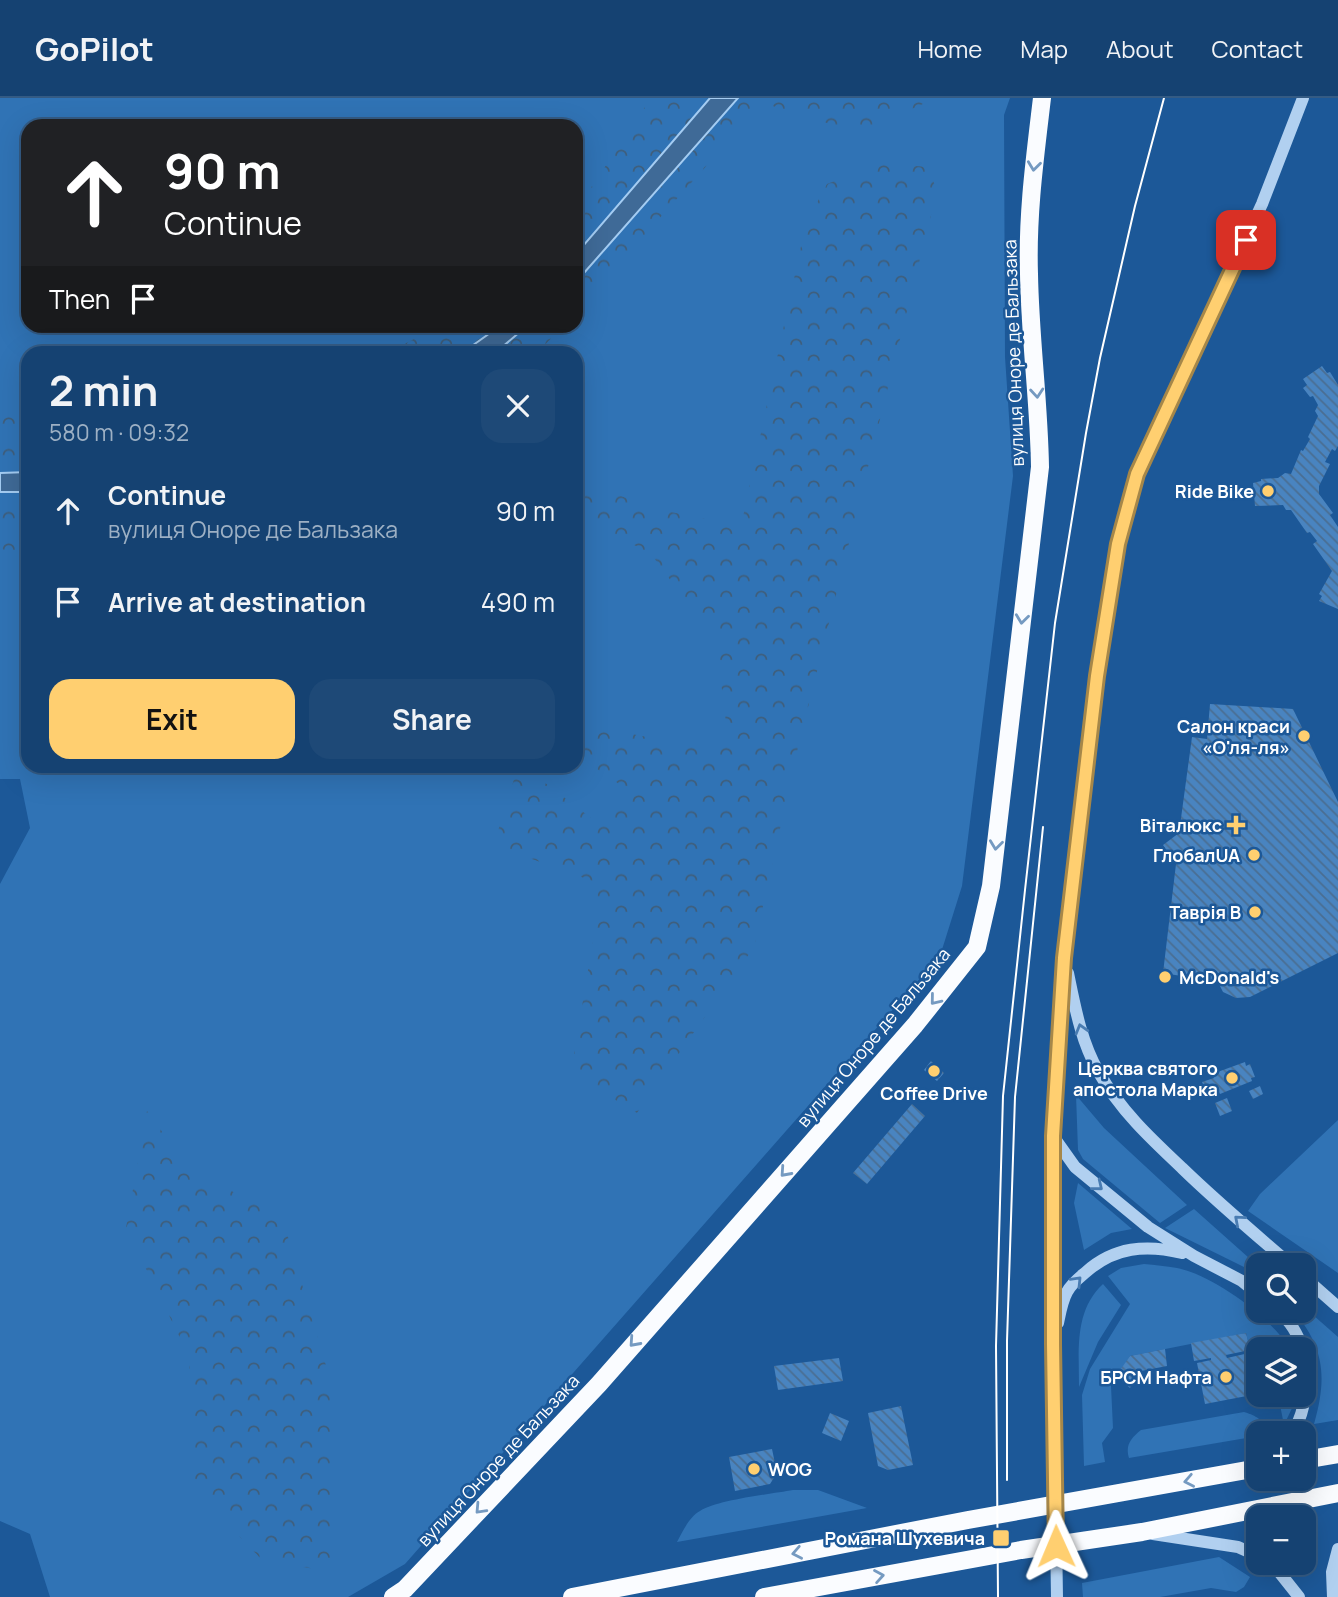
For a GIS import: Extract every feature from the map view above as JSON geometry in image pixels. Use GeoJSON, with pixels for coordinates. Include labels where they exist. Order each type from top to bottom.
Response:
{"type":"FeatureCollection","features":[{"type":"Feature","properties":{"kind":"main road","name":"вулиця Оноре де Бальзака"},"geometry":{"type":"LineString","coordinates":[[393,1597],[405,1589],[599,1384],[890,1054],[977,947],[991,886],[1040,467],[1039,413],[1029,276],[1029,206],[1042,98]]}},
{"type":"Feature","properties":{"kind":"main road"},"geometry":{"type":"LineString","coordinates":[[1316,1458],[1338,1454]]}},
{"type":"Feature","properties":{"kind":"main road"},"geometry":{"type":"LineString","coordinates":[[572,1597],[968,1520],[1246,1470]]}},
{"type":"Feature","properties":{"kind":"main road"},"geometry":{"type":"LineString","coordinates":[[764,1597],[1021,1550],[1142,1532],[1338,1493]]}},
{"type":"Feature","properties":{"kind":"street"},"geometry":{"type":"LineString","coordinates":[[1056,1597],[1053,1136],[1064,958],[1097,676],[1118,544],[1137,474],[1184,378],[1262,204],[1303,98]]}},
{"type":"Feature","properties":{"kind":"street"},"geometry":{"type":"LineString","coordinates":[[1064,958],[1084,1040],[1097,1069],[1118,1104],[1139,1128],[1197,1183],[1277,1253]]}},
{"type":"Feature","properties":{"kind":"street"},"geometry":{"type":"LineString","coordinates":[[1053,1136],[1075,1167],[1149,1227],[1246,1286]]}},
{"type":"Feature","properties":{"kind":"street"},"geometry":{"type":"LineString","coordinates":[[1053,1344],[1067,1292],[1093,1265],[1114,1253],[1136,1248],[1163,1248],[1194,1256]]}},
{"type":"Feature","properties":{"kind":"street"},"geometry":{"type":"LineString","coordinates":[[1316,1288],[1338,1307]]}},
{"type":"Feature","properties":{"kind":"street"},"geometry":{"type":"LineString","coordinates":[[1142,1532],[1238,1547],[1246,1551]]}},
{"type":"Feature","properties":{"kind":"street"},"geometry":{"type":"LineString","coordinates":[[1332,1597],[1332,1573],[1338,1549]]}},
{"type":"Feature","properties":{"kind":"street"},"geometry":{"type":"LineString","coordinates":[[1282,1575],[1299,1597]]}},
{"type":"Feature","properties":{"kind":"green space"},"geometry":{"type":"Polygon","coordinates":[[[0,98],[1010,98],[1004,115],[1005,357],[1013,476],[962,886],[940,956],[405,1564],[348,1597],[50,1597],[30,1534],[0,1521],[0,884],[30,828],[20,779],[0,779],[0,98]]]}},
{"type":"Feature","properties":{"kind":"green space"},"geometry":{"type":"Polygon","coordinates":[[[651,98],[936,98],[859,133],[763,103],[583,303],[583,200],[651,98]]]}},
{"type":"Feature","properties":{"kind":"green space"},"geometry":{"type":"Polygon","coordinates":[[[879,163],[928,167],[937,191],[798,747],[754,947],[637,1113],[571,1073],[599,904],[595,882],[510,851],[497,834],[516,773],[540,779],[599,824],[631,792],[583,760],[583,724],[713,750],[727,731],[716,641],[651,554],[583,518],[583,484],[656,509],[741,526],[806,223],[827,184],[879,163]]]}},
{"type":"Feature","properties":{"kind":"green space"},"geometry":{"type":"Polygon","coordinates":[[[426,333],[556,333],[544,346],[400,346],[426,333]]]}},
{"type":"Feature","properties":{"kind":"green space"},"geometry":{"type":"Polygon","coordinates":[[[21,402],[21,568],[0,546],[0,404],[21,402]]]}},
{"type":"Feature","properties":{"kind":"green space"},"geometry":{"type":"Polygon","coordinates":[[[1076,1095],[1104,1128],[1187,1205],[1160,1223],[1083,1159],[1078,1150],[1076,1095]]]}},
{"type":"Feature","properties":{"kind":"green space"},"geometry":{"type":"Polygon","coordinates":[[[147,1111],[187,1166],[283,1220],[332,1386],[332,1572],[262,1560],[194,1488],[189,1356],[126,1228],[147,1111]]]}},
{"type":"Feature","properties":{"kind":"green space"},"geometry":{"type":"Polygon","coordinates":[[[1338,1120],[1338,1273],[1316,1258],[1316,1253],[1309,1253],[1248,1211],[1260,1194],[1338,1120]]]}},
{"type":"Feature","properties":{"kind":"green space"},"geometry":{"type":"Polygon","coordinates":[[[1078,1183],[1132,1229],[1111,1233],[1084,1250],[1074,1203],[1078,1183]]]}},
{"type":"Feature","properties":{"kind":"green space"},"geometry":{"type":"Polygon","coordinates":[[[1194,1209],[1246,1255],[1246,1269],[1244,1267],[1165,1228],[1194,1209]]]}},
{"type":"Feature","properties":{"kind":"green space"},"geometry":{"type":"Polygon","coordinates":[[[1144,1264],[1191,1272],[1224,1289],[1246,1304],[1246,1323],[1269,1323],[1281,1337],[1247,1337],[1246,1333],[1130,1356],[1111,1386],[1113,1428],[1102,1443],[1105,1462],[1084,1466],[1082,1395],[1090,1369],[1130,1304],[1108,1276],[1121,1268],[1144,1264]]]}},
{"type":"Feature","properties":{"kind":"green space"},"geometry":{"type":"Polygon","coordinates":[[[1103,1284],[1121,1305],[1098,1342],[1079,1387],[1079,1345],[1083,1319],[1087,1306],[1103,1284]]]}},
{"type":"Feature","properties":{"kind":"green space"},"geometry":{"type":"Polygon","coordinates":[[[1316,1318],[1338,1337],[1338,1420],[1316,1424],[1315,1421],[1321,1392],[1321,1364],[1316,1337],[1311,1337],[1303,1323],[1316,1323],[1316,1318]]]}},
{"type":"Feature","properties":{"kind":"green space"},"geometry":{"type":"Polygon","coordinates":[[[1280,1407],[1293,1407],[1286,1421],[1283,1421],[1280,1407]]]}},
{"type":"Feature","properties":{"kind":"green space"},"geometry":{"type":"Polygon","coordinates":[[[1244,1412],[1261,1421],[1246,1421],[1246,1438],[1129,1458],[1130,1442],[1141,1430],[1244,1412]]]}},
{"type":"Feature","properties":{"kind":"green space"},"geometry":{"type":"Polygon","coordinates":[[[793,1490],[818,1490],[867,1508],[677,1542],[693,1517],[708,1507],[793,1490]]]}},
{"type":"Feature","properties":{"kind":"green space"},"geometry":{"type":"Polygon","coordinates":[[[1219,1557],[1250,1577],[1244,1587],[1236,1592],[1211,1588],[1160,1597],[1083,1597],[1082,1583],[1219,1557]]]}},
{"type":"Feature","properties":{"kind":"shaded area"},"geometry":{"type":"Polygon","coordinates":[[[710,98],[738,98],[583,274],[583,246],[710,98]]]}},
{"type":"Feature","properties":{"kind":"shaded area"},"geometry":{"type":"Polygon","coordinates":[[[490,333],[519,333],[503,346],[472,346],[490,333]]]}},
{"type":"Feature","properties":{"kind":"shaded area"},"geometry":{"type":"Polygon","coordinates":[[[21,472],[21,492],[0,492],[0,473],[21,472]]]}},
{"type":"Feature","properties":{"kind":"building"},"geometry":{"type":"Polygon","coordinates":[[[1322,366],[1327,373],[1330,372],[1338,385],[1338,446],[1335,451],[1332,449],[1325,462],[1330,464],[1319,486],[1319,494],[1333,513],[1330,515],[1338,527],[1338,609],[1319,601],[1322,596],[1319,594],[1332,571],[1313,544],[1317,541],[1310,532],[1307,533],[1291,510],[1286,510],[1283,505],[1255,506],[1253,483],[1261,479],[1278,478],[1285,473],[1291,474],[1301,450],[1303,451],[1310,439],[1308,437],[1318,416],[1315,411],[1318,405],[1313,396],[1310,397],[1303,388],[1307,385],[1303,379],[1322,366]]]}},
{"type":"Feature","properties":{"kind":"building","name":"ГлобалUA"},"geometry":{"type":"Polygon","coordinates":[[[1210,704],[1293,709],[1338,802],[1338,953],[1250,997],[1236,998],[1223,992],[1218,982],[1163,973],[1176,864],[1163,845],[1179,833],[1192,737],[1207,739],[1210,704]]]}},
{"type":"Feature","properties":{"kind":"building","name":"Coffee Drive"},"geometry":{"type":"Polygon","coordinates":[[[931,1061],[944,1073],[937,1081],[924,1070],[931,1061]]]}},
{"type":"Feature","properties":{"kind":"building","name":"Церква святого апостола Марка"},"geometry":{"type":"Polygon","coordinates":[[[1245,1062],[1246,1066],[1250,1064],[1255,1077],[1251,1078],[1252,1081],[1220,1094],[1218,1090],[1207,1095],[1202,1082],[1214,1078],[1212,1074],[1245,1062]]]}},
{"type":"Feature","properties":{"kind":"building"},"geometry":{"type":"Polygon","coordinates":[[[1260,1086],[1263,1094],[1253,1099],[1249,1091],[1260,1086]]]}},
{"type":"Feature","properties":{"kind":"building"},"geometry":{"type":"Polygon","coordinates":[[[1227,1098],[1232,1111],[1220,1116],[1215,1103],[1227,1098]]]}},
{"type":"Feature","properties":{"kind":"building"},"geometry":{"type":"Polygon","coordinates":[[[912,1104],[925,1116],[867,1184],[853,1173],[912,1104]]]}},
{"type":"Feature","properties":{"kind":"building","name":"БРСМ Нафта"},"geometry":{"type":"Polygon","coordinates":[[[1246,1333],[1246,1351],[1226,1355],[1227,1358],[1246,1354],[1246,1396],[1205,1404],[1197,1363],[1211,1358],[1194,1361],[1191,1343],[1246,1333]]]}},
{"type":"Feature","properties":{"kind":"building"},"geometry":{"type":"Polygon","coordinates":[[[1165,1349],[1167,1366],[1141,1371],[1130,1388],[1116,1376],[1130,1356],[1165,1349]]]}},
{"type":"Feature","properties":{"kind":"building"},"geometry":{"type":"Polygon","coordinates":[[[839,1358],[843,1381],[778,1390],[774,1366],[839,1358]]]}},
{"type":"Feature","properties":{"kind":"building"},"geometry":{"type":"Polygon","coordinates":[[[901,1406],[913,1465],[888,1470],[878,1466],[868,1413],[901,1406]]]}},
{"type":"Feature","properties":{"kind":"building"},"geometry":{"type":"Polygon","coordinates":[[[830,1413],[849,1421],[841,1441],[822,1433],[830,1413]]]}},
{"type":"Feature","properties":{"kind":"building","name":"WOG"},"geometry":{"type":"Polygon","coordinates":[[[772,1449],[777,1473],[770,1484],[735,1491],[729,1457],[772,1449]]]}},
{"type":"Feature","properties":{"kind":"tram line"},"geometry":{"type":"LineString","coordinates":[[998,1597],[996,1346],[1003,1096],[1025,890],[1055,623],[1086,433],[1100,358],[1135,206],[1164,98]]}},
{"type":"Feature","properties":{"kind":"tram line"},"geometry":{"type":"LineString","coordinates":[[1007,1480],[1007,1341],[1015,1097],[1043,827]]}},
{"type":"Feature","properties":{"kind":"place","name":"Ride Bike"},"geometry":{"type":"Point","coordinates":[1268,491]}},
{"type":"Feature","properties":{"kind":"place","name":"Салон краси «О'ля-ля»"},"geometry":{"type":"Point","coordinates":[1304,736]}},
{"type":"Feature","properties":{"kind":"place","name":"Віталюкс"},"geometry":{"type":"Point","coordinates":[1236,825]}},
{"type":"Feature","properties":{"kind":"place","name":"ГлобалUA"},"geometry":{"type":"Point","coordinates":[1254,855]}},
{"type":"Feature","properties":{"kind":"place","name":"Таврія В"},"geometry":{"type":"Point","coordinates":[1255,912]}},
{"type":"Feature","properties":{"kind":"place","name":"McDonald's"},"geometry":{"type":"Point","coordinates":[1165,977]}},
{"type":"Feature","properties":{"kind":"place","name":"Coffee Drive"},"geometry":{"type":"Point","coordinates":[934,1071]}},
{"type":"Feature","properties":{"kind":"place","name":"Церква святого апостола Марка"},"geometry":{"type":"Point","coordinates":[1232,1078]}},
{"type":"Feature","properties":{"kind":"place","name":"БРСМ Нафта"},"geometry":{"type":"Point","coordinates":[1226,1377]}},
{"type":"Feature","properties":{"kind":"place","name":"WOG"},"geometry":{"type":"Point","coordinates":[754,1469]}},
{"type":"Feature","properties":{"kind":"place","name":"Романа Шухевича"},"geometry":{"type":"Point","coordinates":[1001,1538]}},
{"type":"Feature","properties":{"kind":"route"},"geometry":{"type":"LineString","coordinates":[[1056,1546],[1053,1136],[1064,958],[1097,676],[1118,544],[1137,474],[1246,240]]}}]}
